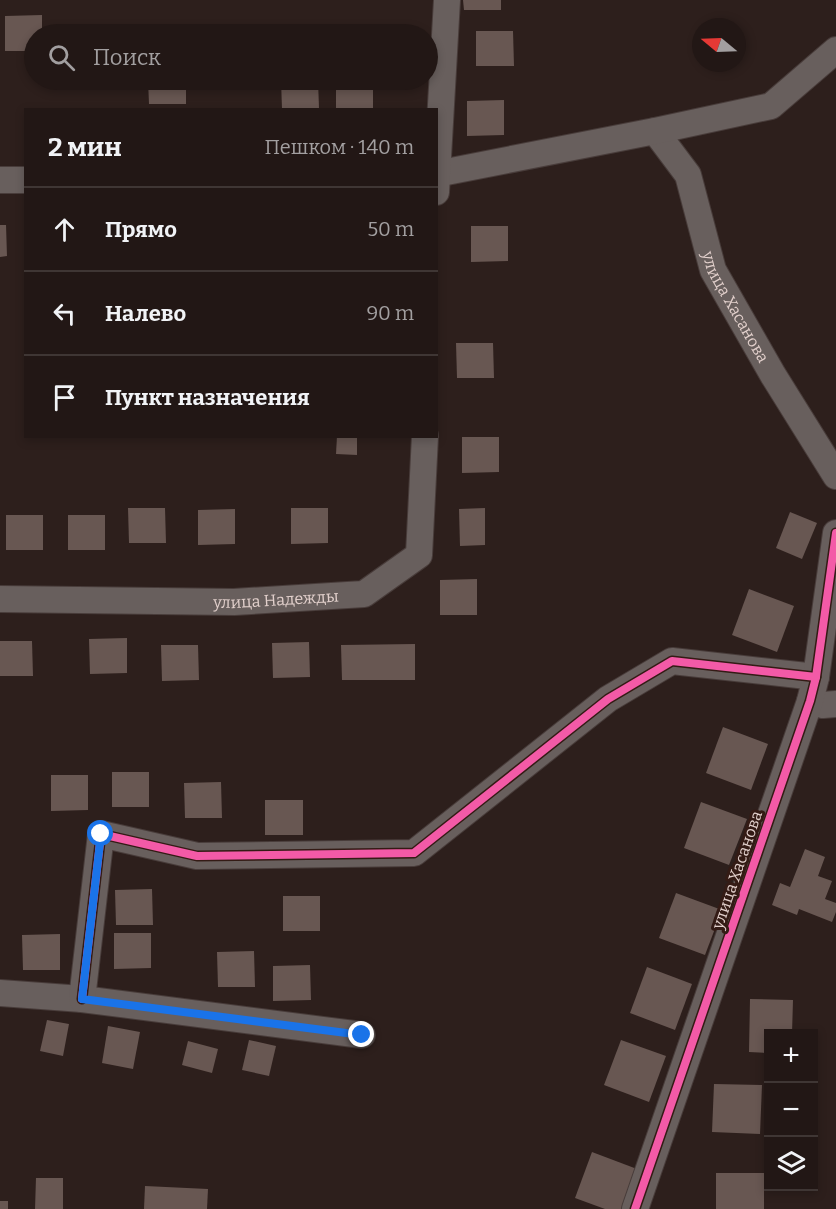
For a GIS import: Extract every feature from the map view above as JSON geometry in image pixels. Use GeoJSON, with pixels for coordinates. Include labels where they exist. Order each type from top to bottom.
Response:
{"type":"FeatureCollection","features":[{"type":"Feature","properties":{"kind":"street"},"geometry":{"type":"LineString","coordinates":[[438,162],[447,0]]}},
{"type":"Feature","properties":{"kind":"street"},"geometry":{"type":"LineString","coordinates":[[438,180],[771,106],[836,50]]}},
{"type":"Feature","properties":{"kind":"street","name":"улица Хасанова"},"geometry":{"type":"LineString","coordinates":[[655,131],[688,175],[713,270],[773,375],[836,476]]}},
{"type":"Feature","properties":{"kind":"street"},"geometry":{"type":"LineString","coordinates":[[0,180],[24,180]]}},
{"type":"Feature","properties":{"kind":"street","name":"улица Надежды"},"geometry":{"type":"LineString","coordinates":[[0,598],[234,602],[364,594],[419,555],[425,438]]}},
{"type":"Feature","properties":{"kind":"street","name":"улица Хасанова"},"geometry":{"type":"LineString","coordinates":[[634,1209],[824,702],[836,533]]}},
{"type":"Feature","properties":{"kind":"street"},"geometry":{"type":"LineString","coordinates":[[82,999],[101,834],[197,856],[414,853],[608,699],[672,661],[824,702]]}},
{"type":"Feature","properties":{"kind":"street"},"geometry":{"type":"LineString","coordinates":[[0,993],[82,999],[362,1035]]}},
{"type":"Feature","properties":{"kind":"building"},"geometry":{"type":"Polygon","coordinates":[[[463,0],[501,0],[501,10],[464,10],[463,0]]]}},
{"type":"Feature","properties":{"kind":"building"},"geometry":{"type":"Polygon","coordinates":[[[42,15],[42,24],[24,24],[24,51],[5,51],[5,16],[42,15]]]}},
{"type":"Feature","properties":{"kind":"building"},"geometry":{"type":"Polygon","coordinates":[[[476,31],[513,31],[514,66],[476,66],[476,31]]]}},
{"type":"Feature","properties":{"kind":"building"},"geometry":{"type":"Polygon","coordinates":[[[148,90],[186,90],[186,104],[149,104],[148,90]]]}},
{"type":"Feature","properties":{"kind":"building"},"geometry":{"type":"Polygon","coordinates":[[[281,90],[318,90],[319,108],[282,108],[281,90]]]}},
{"type":"Feature","properties":{"kind":"building"},"geometry":{"type":"Polygon","coordinates":[[[336,90],[373,90],[373,108],[336,108],[336,90]]]}},
{"type":"Feature","properties":{"kind":"building"},"geometry":{"type":"Polygon","coordinates":[[[504,100],[504,135],[467,136],[467,101],[504,100]]]}},
{"type":"Feature","properties":{"kind":"building"},"geometry":{"type":"Polygon","coordinates":[[[0,225],[6,225],[7,256],[0,257],[0,225]]]}},
{"type":"Feature","properties":{"kind":"building"},"geometry":{"type":"Polygon","coordinates":[[[471,226],[508,226],[508,261],[471,262],[471,226]]]}},
{"type":"Feature","properties":{"kind":"building"},"geometry":{"type":"Polygon","coordinates":[[[456,343],[493,343],[494,378],[457,378],[456,343]]]}},
{"type":"Feature","properties":{"kind":"building"},"geometry":{"type":"Polygon","coordinates":[[[462,437],[499,437],[499,472],[462,473],[462,437]]]}},
{"type":"Feature","properties":{"kind":"building"},"geometry":{"type":"Polygon","coordinates":[[[337,438],[357,438],[357,455],[336,454],[337,438]]]}},
{"type":"Feature","properties":{"kind":"building"},"geometry":{"type":"Polygon","coordinates":[[[128,508],[165,508],[166,543],[129,543],[128,508]]]}},
{"type":"Feature","properties":{"kind":"building"},"geometry":{"type":"Polygon","coordinates":[[[291,508],[328,508],[328,543],[291,544],[291,508]]]}},
{"type":"Feature","properties":{"kind":"building"},"geometry":{"type":"Polygon","coordinates":[[[485,508],[485,545],[460,546],[459,509],[485,508]]]}},
{"type":"Feature","properties":{"kind":"building"},"geometry":{"type":"Polygon","coordinates":[[[235,509],[235,544],[198,545],[198,510],[235,509]]]}},
{"type":"Feature","properties":{"kind":"building"},"geometry":{"type":"Polygon","coordinates":[[[790,512],[817,523],[802,559],[776,548],[790,512]]]}},
{"type":"Feature","properties":{"kind":"building"},"geometry":{"type":"Polygon","coordinates":[[[6,515],[43,515],[43,550],[6,550],[6,515]]]}},
{"type":"Feature","properties":{"kind":"building"},"geometry":{"type":"Polygon","coordinates":[[[68,515],[105,515],[105,550],[68,550],[68,515]]]}},
{"type":"Feature","properties":{"kind":"building"},"geometry":{"type":"Polygon","coordinates":[[[477,579],[477,615],[440,615],[440,580],[477,579]]]}},
{"type":"Feature","properties":{"kind":"building"},"geometry":{"type":"Polygon","coordinates":[[[749,589],[794,606],[777,652],[732,635],[749,589]]]}},
{"type":"Feature","properties":{"kind":"building"},"geometry":{"type":"Polygon","coordinates":[[[127,638],[127,673],[90,674],[89,639],[127,638]]]}},
{"type":"Feature","properties":{"kind":"building"},"geometry":{"type":"Polygon","coordinates":[[[0,641],[32,641],[33,676],[0,676],[0,641]]]}},
{"type":"Feature","properties":{"kind":"building"},"geometry":{"type":"Polygon","coordinates":[[[309,642],[310,677],[273,678],[272,643],[309,642]]]}},
{"type":"Feature","properties":{"kind":"building"},"geometry":{"type":"Polygon","coordinates":[[[415,644],[415,680],[342,680],[341,645],[415,644]]]}},
{"type":"Feature","properties":{"kind":"building"},"geometry":{"type":"Polygon","coordinates":[[[161,645],[198,645],[199,680],[162,681],[161,645]]]}},
{"type":"Feature","properties":{"kind":"building"},"geometry":{"type":"Polygon","coordinates":[[[723,727],[768,744],[751,790],[706,773],[723,727]]]}},
{"type":"Feature","properties":{"kind":"building"},"geometry":{"type":"Polygon","coordinates":[[[112,772],[149,772],[149,807],[112,807],[112,772]]]}},
{"type":"Feature","properties":{"kind":"building"},"geometry":{"type":"Polygon","coordinates":[[[51,775],[88,775],[88,810],[51,811],[51,775]]]}},
{"type":"Feature","properties":{"kind":"building"},"geometry":{"type":"Polygon","coordinates":[[[221,782],[222,818],[185,818],[184,783],[221,782]]]}},
{"type":"Feature","properties":{"kind":"building"},"geometry":{"type":"Polygon","coordinates":[[[265,800],[303,800],[303,835],[265,835],[265,800]]]}},
{"type":"Feature","properties":{"kind":"building"},"geometry":{"type":"Polygon","coordinates":[[[701,802],[747,819],[729,865],[684,848],[701,802]]]}},
{"type":"Feature","properties":{"kind":"building"},"geometry":{"type":"Polygon","coordinates":[[[805,849],[825,857],[818,876],[832,881],[825,899],[836,903],[836,912],[832,922],[799,909],[797,915],[772,905],[780,883],[790,887],[805,849]]]}},
{"type":"Feature","properties":{"kind":"building"},"geometry":{"type":"Polygon","coordinates":[[[152,889],[153,925],[116,925],[115,890],[152,889]]]}},
{"type":"Feature","properties":{"kind":"building"},"geometry":{"type":"Polygon","coordinates":[[[676,893],[722,910],[705,955],[659,938],[676,893]]]}},
{"type":"Feature","properties":{"kind":"building"},"geometry":{"type":"Polygon","coordinates":[[[283,896],[320,896],[320,931],[283,931],[283,896]]]}},
{"type":"Feature","properties":{"kind":"building"},"geometry":{"type":"Polygon","coordinates":[[[114,933],[151,933],[151,968],[114,969],[114,933]]]}},
{"type":"Feature","properties":{"kind":"building"},"geometry":{"type":"Polygon","coordinates":[[[60,934],[60,970],[23,970],[22,935],[60,934]]]}},
{"type":"Feature","properties":{"kind":"building"},"geometry":{"type":"Polygon","coordinates":[[[254,951],[255,987],[218,987],[217,952],[254,951]]]}},
{"type":"Feature","properties":{"kind":"building"},"geometry":{"type":"Polygon","coordinates":[[[310,965],[311,1000],[273,1001],[273,966],[310,965]]]}},
{"type":"Feature","properties":{"kind":"building"},"geometry":{"type":"Polygon","coordinates":[[[647,967],[692,984],[675,1030],[630,1013],[647,967]]]}},
{"type":"Feature","properties":{"kind":"building"},"geometry":{"type":"Polygon","coordinates":[[[750,999],[793,1000],[792,1029],[764,1029],[764,1053],[749,1052],[750,999]]]}},
{"type":"Feature","properties":{"kind":"building"},"geometry":{"type":"Polygon","coordinates":[[[47,1020],[69,1024],[63,1056],[40,1051],[47,1020]]]}},
{"type":"Feature","properties":{"kind":"building"},"geometry":{"type":"Polygon","coordinates":[[[108,1026],[140,1032],[133,1069],[102,1063],[108,1026]]]}},
{"type":"Feature","properties":{"kind":"building"},"geometry":{"type":"Polygon","coordinates":[[[249,1040],[276,1046],[269,1076],[242,1070],[249,1040]]]}},
{"type":"Feature","properties":{"kind":"building"},"geometry":{"type":"Polygon","coordinates":[[[621,1040],[666,1056],[649,1102],[604,1085],[621,1040]]]}},
{"type":"Feature","properties":{"kind":"building"},"geometry":{"type":"Polygon","coordinates":[[[188,1041],[218,1049],[212,1073],[182,1065],[188,1041]]]}},
{"type":"Feature","properties":{"kind":"building"},"geometry":{"type":"Polygon","coordinates":[[[714,1084],[762,1085],[760,1134],[712,1132],[714,1084]]]}},
{"type":"Feature","properties":{"kind":"building"},"geometry":{"type":"Polygon","coordinates":[[[592,1152],[637,1169],[623,1209],[605,1209],[575,1198],[592,1152]]]}},
{"type":"Feature","properties":{"kind":"building"},"geometry":{"type":"Polygon","coordinates":[[[716,1173],[764,1173],[764,1209],[716,1209],[716,1173]]]}},
{"type":"Feature","properties":{"kind":"building"},"geometry":{"type":"Polygon","coordinates":[[[36,1178],[63,1178],[63,1209],[35,1209],[36,1178]]]}},
{"type":"Feature","properties":{"kind":"building"},"geometry":{"type":"Polygon","coordinates":[[[145,1186],[208,1189],[207,1209],[144,1209],[145,1186]]]}},
{"type":"Feature","properties":{"kind":"building"},"geometry":{"type":"Polygon","coordinates":[[[0,1201],[8,1201],[8,1209],[0,1209],[0,1201]]]}},
{"type":"Feature","properties":{"kind":"cycle path"},"geometry":{"type":"LineString","coordinates":[[635,1209],[810,701],[816,677],[836,533]]}},
{"type":"Feature","properties":{"kind":"cycle path"},"geometry":{"type":"LineString","coordinates":[[82,999],[101,834],[197,856],[414,853],[608,699],[672,661],[816,677]]}},
{"type":"Feature","properties":{"kind":"route"},"geometry":{"type":"LineString","coordinates":[[101,834],[82,999],[362,1035]]}}]}
